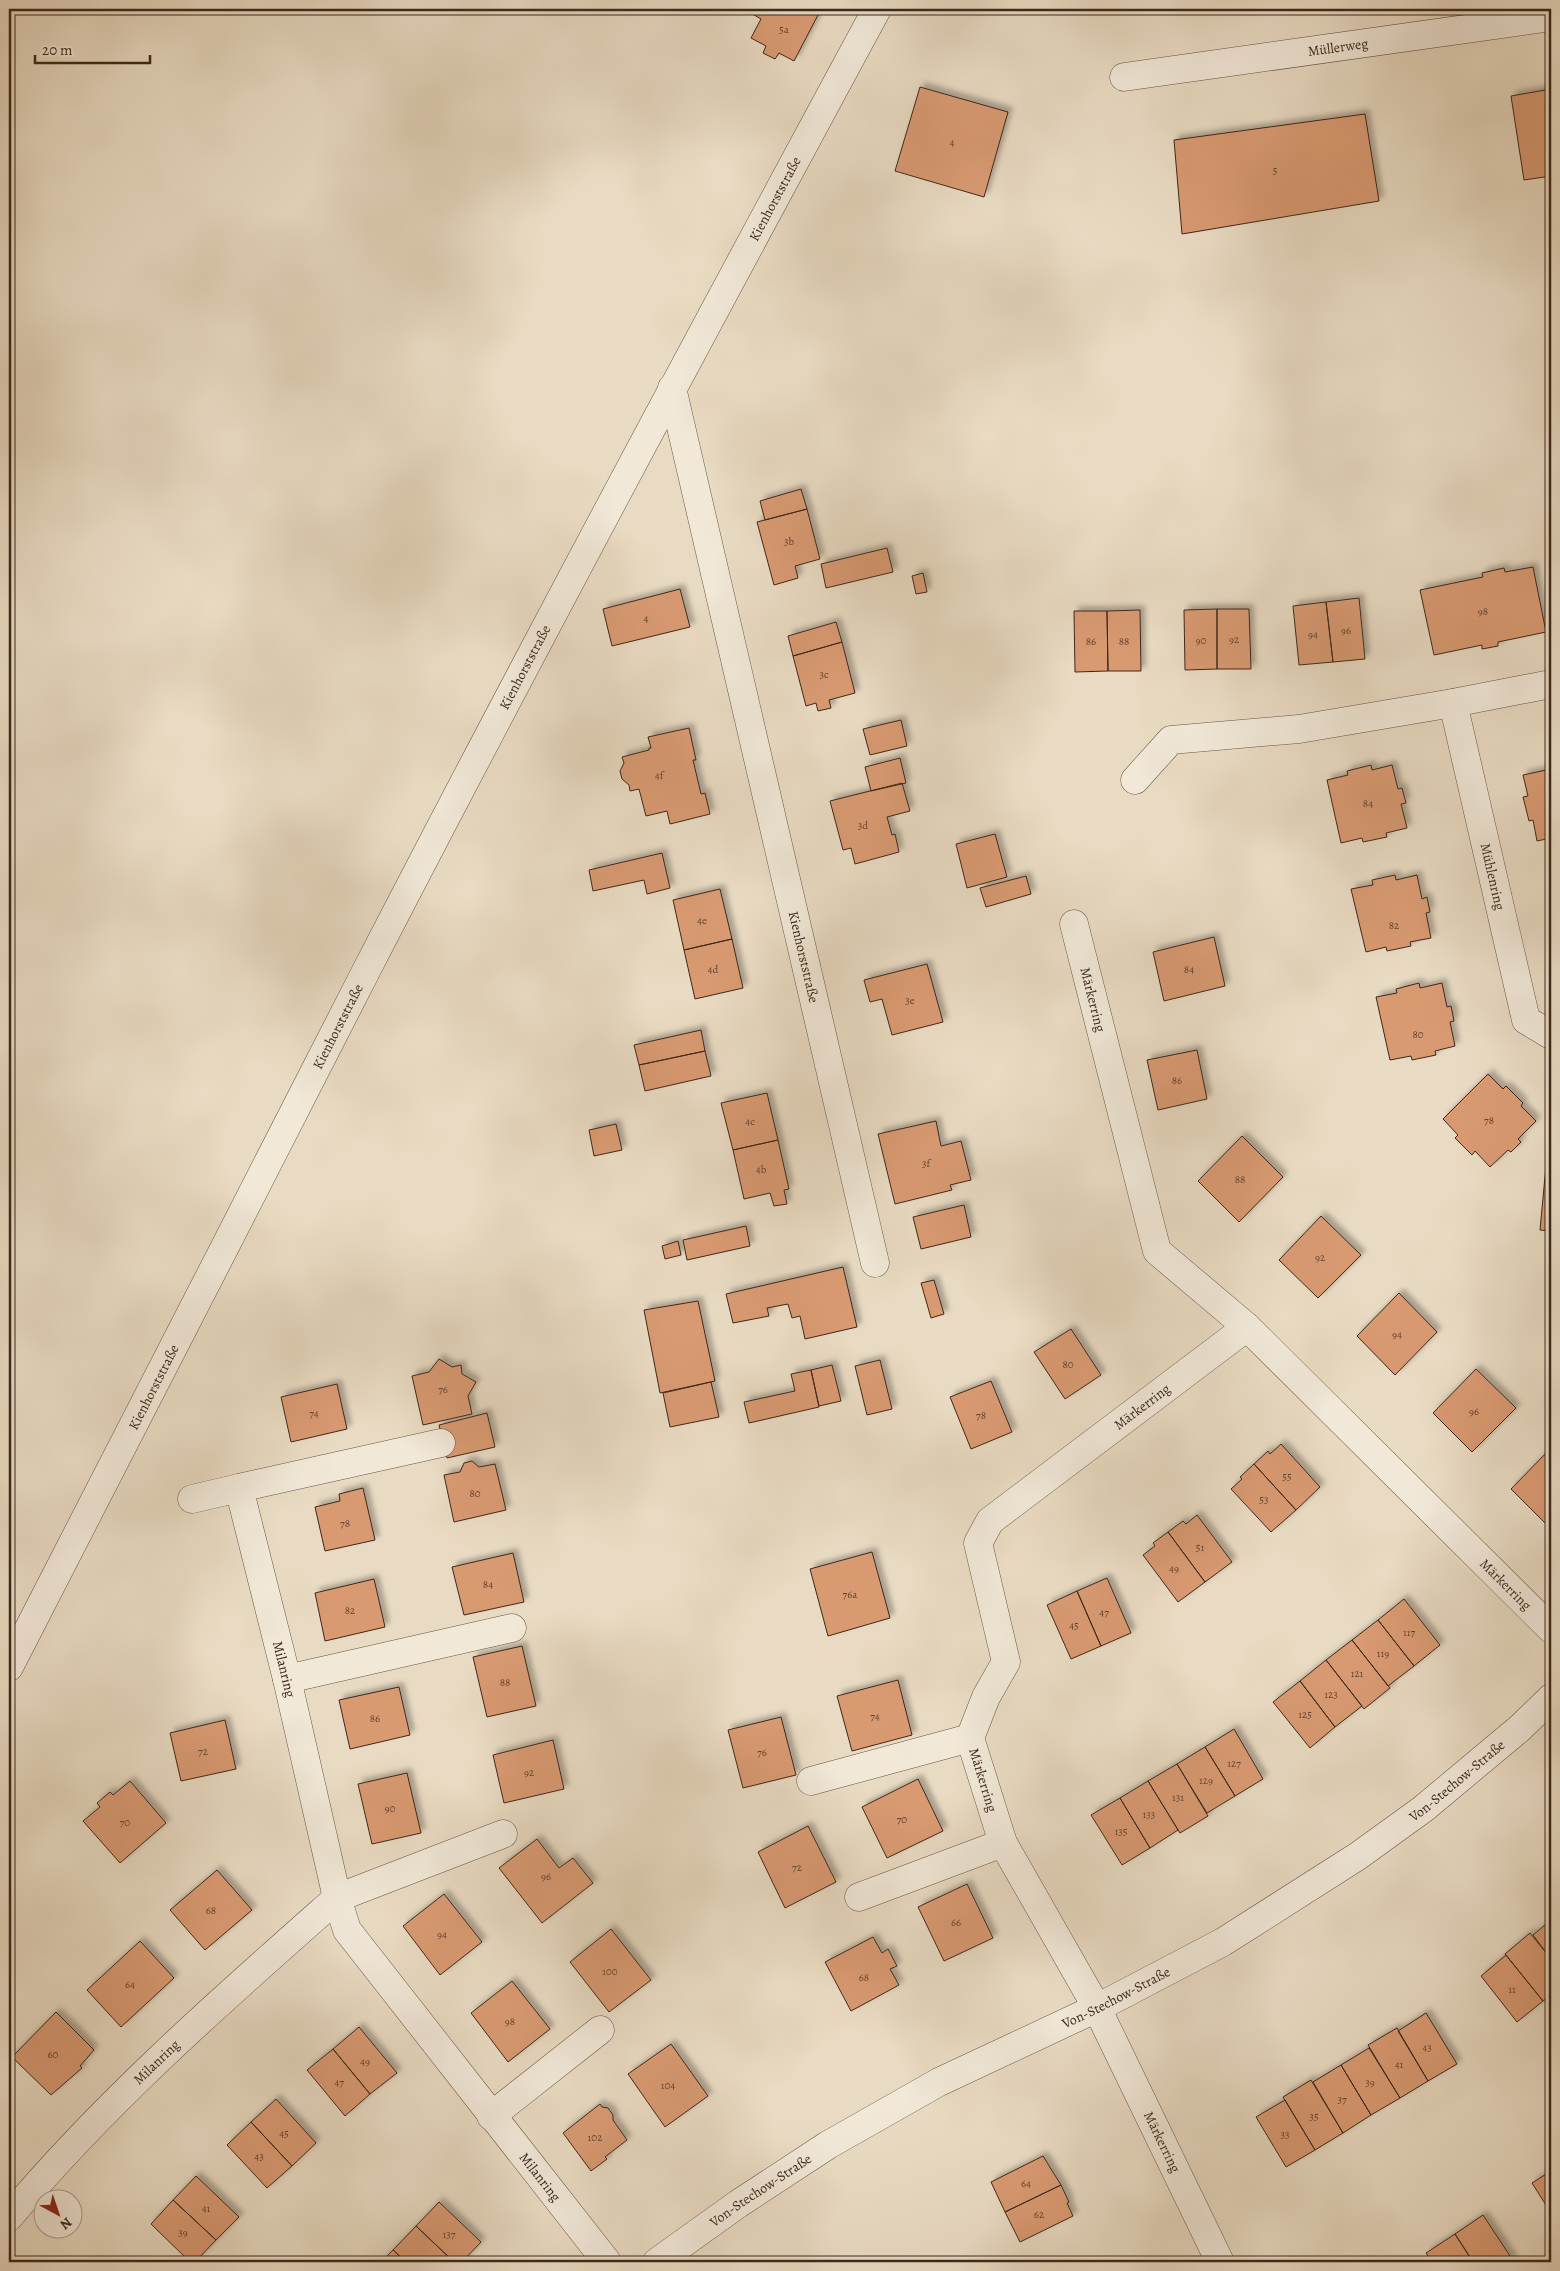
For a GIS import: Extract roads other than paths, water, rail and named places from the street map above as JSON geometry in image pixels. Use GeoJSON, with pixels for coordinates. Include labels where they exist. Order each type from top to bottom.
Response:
{"type":"FeatureCollection","features":[{"type":"Feature","properties":{"kind":"street","name":"Kienhorststraße"},"geometry":{"type":"LineString","coordinates":[[9,1667],[114,1466],[366,972],[672,388],[876,9]]}},
{"type":"Feature","properties":{"kind":"street","name":"Müllerweg"},"geometry":{"type":"LineString","coordinates":[[1124,77],[1551,17]]}},
{"type":"Feature","properties":{"kind":"street","name":"Kienhorststraße"},"geometry":{"type":"LineString","coordinates":[[672,388],[875,1263]]}},
{"type":"Feature","properties":{"kind":"street"},"geometry":{"type":"LineString","coordinates":[[1135,780],[1171,740],[1299,729],[1551,684]]}},
{"type":"Feature","properties":{"kind":"street","name":"Mühlenring"},"geometry":{"type":"LineString","coordinates":[[1453,703],[1526,1020],[1551,1035]]}},
{"type":"Feature","properties":{"kind":"street","name":"Märkerring"},"geometry":{"type":"LineString","coordinates":[[1074,924],[1158,1251],[1247,1326],[1551,1630]]}},
{"type":"Feature","properties":{"kind":"street","name":"Märkerring"},"geometry":{"type":"LineString","coordinates":[[1220,2262],[1097,2008],[1002,1843],[970,1738],[986,1697],[1006,1662],[978,1543],[990,1521],[1247,1326]]}},
{"type":"Feature","properties":{"kind":"street"},"geometry":{"type":"LineString","coordinates":[[192,1499],[441,1443]]}},
{"type":"Feature","properties":{"kind":"street","name":"Milanring"},"geometry":{"type":"LineString","coordinates":[[239,1488],[287,1679],[337,1898],[347,1930],[607,2262]]}},
{"type":"Feature","properties":{"kind":"street"},"geometry":{"type":"LineString","coordinates":[[287,1679],[512,1628]]}},
{"type":"Feature","properties":{"kind":"street","name":"Von-Stechow-Straße"},"geometry":{"type":"LineString","coordinates":[[658,2262],[738,2204],[828,2145],[939,2082],[1097,2008],[1223,1942],[1358,1856],[1430,1802],[1520,1728],[1551,1698]]}},
{"type":"Feature","properties":{"kind":"street"},"geometry":{"type":"LineString","coordinates":[[811,1781],[970,1738]]}},
{"type":"Feature","properties":{"kind":"street"},"geometry":{"type":"LineString","coordinates":[[337,1898],[503,1834]]}},
{"type":"Feature","properties":{"kind":"street"},"geometry":{"type":"LineString","coordinates":[[859,1897],[1002,1843]]}},
{"type":"Feature","properties":{"kind":"street","name":"Milanring"},"geometry":{"type":"LineString","coordinates":[[9,2216],[48,2170],[144,2073],[226,1996],[337,1898]]}},
{"type":"Feature","properties":{"kind":"street"},"geometry":{"type":"LineString","coordinates":[[491,2116],[600,2030]]}}]}
